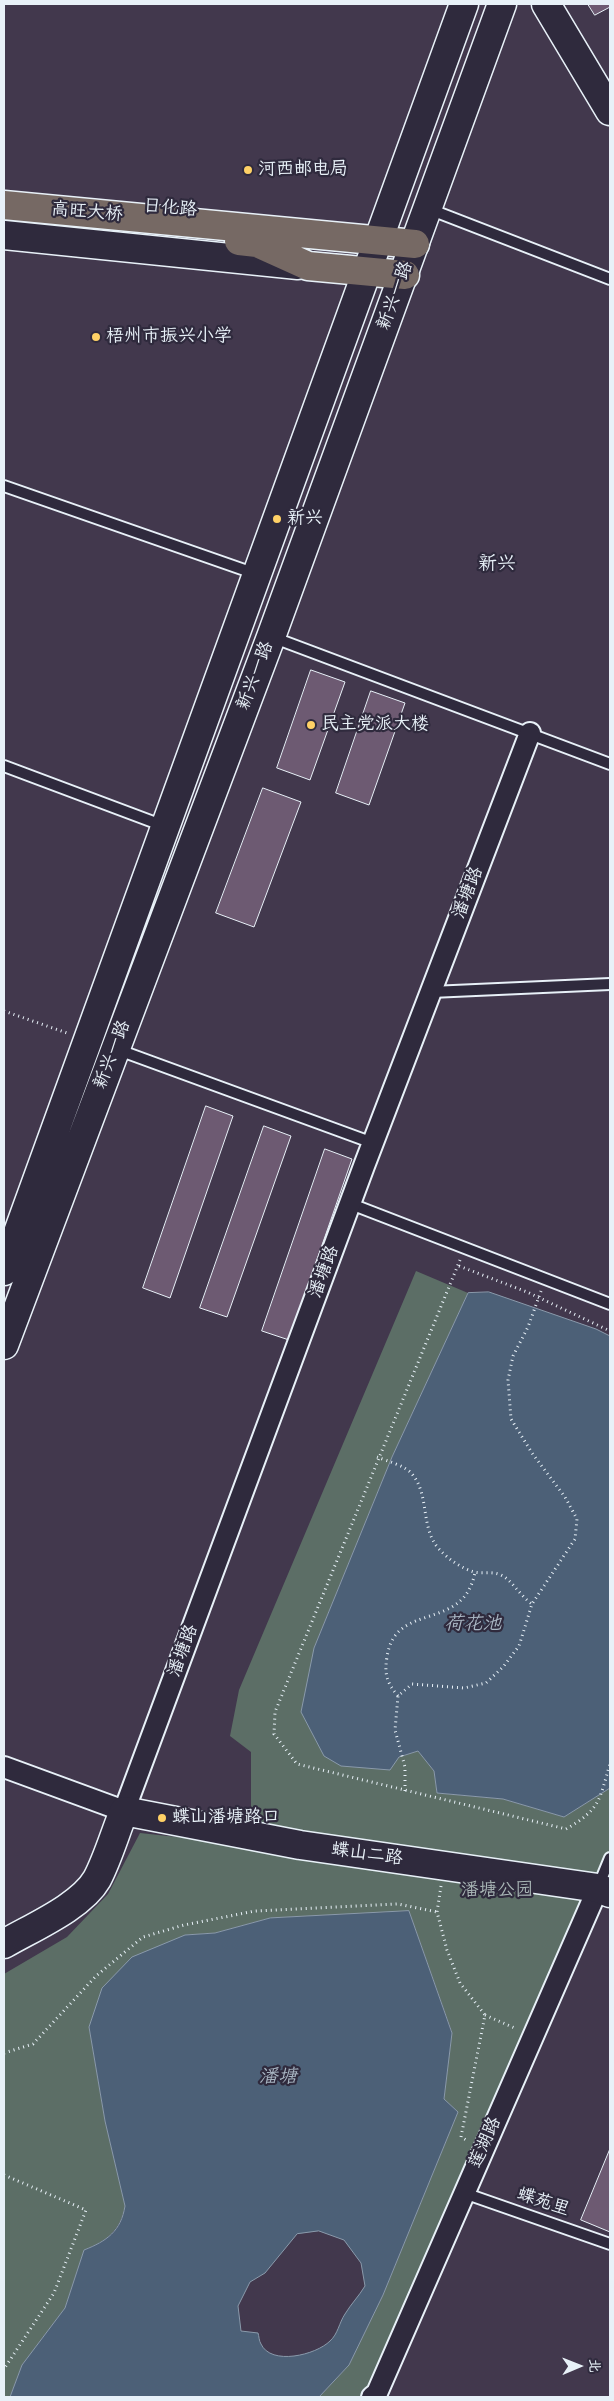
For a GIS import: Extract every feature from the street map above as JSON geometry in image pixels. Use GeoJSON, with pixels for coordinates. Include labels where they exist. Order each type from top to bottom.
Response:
{"type":"FeatureCollection","features":[{"type":"Feature","properties":{"kind":"main road","name":"新兴一路"},"geometry":{"type":"LineString","coordinates":[[4,1271],[464,4]]}},
{"type":"Feature","properties":{"kind":"main road","name":"新兴一路"},"geometry":{"type":"LineString","coordinates":[[4,1346],[271,637],[405,275],[502,4]]}},
{"type":"Feature","properties":{"kind":"main road"},"geometry":{"type":"LineString","coordinates":[[546,4],[610,111]]}},
{"type":"Feature","properties":{"kind":"main road","name":"日化路"},"geometry":{"type":"LineString","coordinates":[[4,193],[291,220],[334,237]]}},
{"type":"Feature","properties":{"kind":"main road","name":"高旺大桥"},"geometry":{"type":"LineString","coordinates":[[4,206],[170,228]]}},
{"type":"Feature","properties":{"kind":"main road","name":"高旺大桥"},"geometry":{"type":"LineString","coordinates":[[4,219],[170,228]]}},
{"type":"Feature","properties":{"kind":"main road","name":"日化路"},"geometry":{"type":"LineString","coordinates":[[170,228],[334,237],[415,244]]}},
{"type":"Feature","properties":{"kind":"main road","name":"日化路"},"geometry":{"type":"LineString","coordinates":[[170,228],[257,243],[308,266]]}},
{"type":"Feature","properties":{"kind":"main road","name":"日化路"},"geometry":{"type":"LineString","coordinates":[[4,235],[405,275]]}},
{"type":"Feature","properties":{"kind":"main road"},"geometry":{"type":"LineString","coordinates":[[4,1944],[62,1910],[85,1894],[96,1879],[124,1811]]}},
{"type":"Feature","properties":{"kind":"main road","name":"蝶山二路"},"geometry":{"type":"LineString","coordinates":[[124,1811],[300,1845],[604,1891]]}},
{"type":"Feature","properties":{"kind":"street","name":"潘塘路"},"geometry":{"type":"LineString","coordinates":[[124,1811],[373,1142],[530,733]]}},
{"type":"Feature","properties":{"kind":"street","name":"蝶山二路"},"geometry":{"type":"LineString","coordinates":[[4,1767],[124,1811]]}},
{"type":"Feature","properties":{"kind":"street","name":"莲湖路"},"geometry":{"type":"LineString","coordinates":[[372,2397],[377,2392],[533,2036],[604,1891]]}},
{"type":"Feature","properties":{"kind":"lane"},"geometry":{"type":"LineString","coordinates":[[428,208],[610,279]]}},
{"type":"Feature","properties":{"kind":"lane"},"geometry":{"type":"LineString","coordinates":[[4,486],[257,575]]}},
{"type":"Feature","properties":{"kind":"lane"},"geometry":{"type":"LineString","coordinates":[[271,637],[610,764]]}},
{"type":"Feature","properties":{"kind":"lane"},"geometry":{"type":"LineString","coordinates":[[4,766],[166,827]]}},
{"type":"Feature","properties":{"kind":"lane"},"geometry":{"type":"LineString","coordinates":[[431,992],[610,984]]}},
{"type":"Feature","properties":{"kind":"lane"},"geometry":{"type":"LineString","coordinates":[[115,1049],[373,1142]]}},
{"type":"Feature","properties":{"kind":"lane"},"geometry":{"type":"LineString","coordinates":[[350,1204],[610,1304]]}},
{"type":"Feature","properties":{"kind":"lane"},"geometry":{"type":"LineString","coordinates":[[604,1891],[610,1858]]}},
{"type":"Feature","properties":{"kind":"lane","name":"蝶苑里"},"geometry":{"type":"LineString","coordinates":[[464,2193],[610,2244]]}},
{"type":"Feature","properties":{"kind":"path"},"geometry":{"type":"LineString","coordinates":[[4,1011],[89,1041]]}},
{"type":"Feature","properties":{"kind":"path"},"geometry":{"type":"LineString","coordinates":[[462,1247],[458,1266],[378,1457],[275,1712],[274,1734],[296,1764],[566,1829],[586,1818],[597,1805],[610,1764]]}},
{"type":"Feature","properties":{"kind":"path"},"geometry":{"type":"LineString","coordinates":[[458,1266],[527,1292],[610,1331]]}},
{"type":"Feature","properties":{"kind":"path"},"geometry":{"type":"LineString","coordinates":[[406,1791],[405,1767],[394,1730],[398,1696],[412,1684],[464,1688],[486,1683],[504,1668],[519,1646],[532,1604],[575,1539],[577,1519],[566,1497],[532,1453],[511,1419],[508,1380],[513,1356],[528,1326],[536,1303]]}},
{"type":"Feature","properties":{"kind":"path"},"geometry":{"type":"LineString","coordinates":[[378,1457],[411,1472],[419,1486],[425,1518],[434,1542],[450,1559],[475,1572],[487,1572],[501,1576],[511,1583],[520,1596],[532,1604]]}},
{"type":"Feature","properties":{"kind":"path"},"geometry":{"type":"LineString","coordinates":[[398,1696],[388,1683],[385,1670],[388,1649],[396,1632],[419,1619],[446,1612],[459,1604],[468,1593],[475,1572]]}},
{"type":"Feature","properties":{"kind":"path"},"geometry":{"type":"LineString","coordinates":[[445,1866],[436,1912],[447,1950],[460,1983],[485,2015],[533,2036]]}},
{"type":"Feature","properties":{"kind":"path"},"geometry":{"type":"LineString","coordinates":[[4,2053],[33,2044],[96,1976],[143,1937],[184,1925],[255,1911],[398,1904],[436,1912]]}},
{"type":"Feature","properties":{"kind":"path"},"geometry":{"type":"LineString","coordinates":[[484,2149],[461,2137],[485,2015]]}},
{"type":"Feature","properties":{"kind":"path"},"geometry":{"type":"LineString","coordinates":[[4,2175],[86,2210],[54,2293],[4,2369]]}},
{"type":"Feature","properties":{"kind":"green space","name":"潘塘公园"},"geometry":{"type":"Polygon","coordinates":[[[416,1271],[468,1293],[392,1457],[314,1648],[399,1757],[418,1751],[434,1771],[437,1793],[503,1799],[564,1817],[610,1788],[610,1854],[369,2397],[319,2397],[349,2365],[383,2295],[458,2112],[444,2099],[452,2032],[409,1911],[270,1918],[215,1933],[185,1935],[89,2027],[105,2121],[125,2206],[123,2215],[116,2229],[106,2239],[84,2250],[65,2308],[22,2365],[10,2397],[4,2397],[4,1974],[67,1937],[108,1894],[140,1833],[242,1844],[251,1809],[251,1752],[230,1736],[239,1690],[416,1271]]]}},
{"type":"Feature","properties":{"kind":"water","name":"荷花池"},"geometry":{"type":"Polygon","coordinates":[[[489,1292],[596,1329],[610,1336],[610,1788],[564,1817],[503,1799],[437,1793],[434,1771],[418,1751],[399,1757],[390,1770],[341,1766],[324,1756],[301,1712],[314,1648],[392,1457],[468,1293],[489,1292]]]}},
{"type":"Feature","properties":{"kind":"water","name":"潘塘"},"geometry":{"type":"Polygon","coordinates":[[[409,1911],[452,2033],[444,2099],[458,2112],[383,2295],[349,2365],[319,2397],[10,2397],[22,2365],[65,2308],[84,2250],[100,2243],[112,2234],[123,2215],[125,2206],[105,2121],[89,2027],[102,1988],[132,1957],[185,1935],[215,1933],[270,1918],[409,1911]],[[319,2231],[297,2234],[265,2273],[250,2282],[238,2306],[241,2331],[258,2333],[260,2343],[266,2351],[274,2355],[294,2356],[305,2354],[330,2341],[345,2314],[365,2286],[361,2263],[344,2240],[319,2231]]]}},
{"type":"Feature","properties":{"kind":"building"},"geometry":{"type":"Polygon","coordinates":[[[588,4],[610,4],[610,7],[595,15],[588,4]]]}},
{"type":"Feature","properties":{"kind":"building","name":"民主党派大楼"},"geometry":{"type":"Polygon","coordinates":[[[311,670],[345,682],[310,780],[277,768],[311,670]]]}},
{"type":"Feature","properties":{"kind":"building"},"geometry":{"type":"Polygon","coordinates":[[[371,691],[405,703],[369,805],[336,793],[371,691]]]}},
{"type":"Feature","properties":{"kind":"building"},"geometry":{"type":"Polygon","coordinates":[[[263,788],[301,802],[254,927],[216,913],[263,788]]]}},
{"type":"Feature","properties":{"kind":"building"},"geometry":{"type":"Polygon","coordinates":[[[206,1106],[233,1116],[170,1298],[143,1288],[206,1106]]]}},
{"type":"Feature","properties":{"kind":"building"},"geometry":{"type":"Polygon","coordinates":[[[264,1126],[291,1136],[227,1317],[200,1308],[264,1126]]]}},
{"type":"Feature","properties":{"kind":"building"},"geometry":{"type":"Polygon","coordinates":[[[325,1149],[352,1159],[289,1340],[262,1331],[325,1149]]]}},
{"type":"Feature","properties":{"kind":"building"},"geometry":{"type":"Polygon","coordinates":[[[610,2149],[610,2232],[581,2220],[610,2149]]]}},
{"type":"Feature","properties":{"kind":"place","name":"河西邮电局"},"geometry":{"type":"Point","coordinates":[248,170]}},
{"type":"Feature","properties":{"kind":"place","name":"梧州市振兴小学"},"geometry":{"type":"Point","coordinates":[96,337]}},
{"type":"Feature","properties":{"kind":"place","name":"新兴"},"geometry":{"type":"Point","coordinates":[277,519]}},
{"type":"Feature","properties":{"kind":"place","name":"民主党派大楼"},"geometry":{"type":"Point","coordinates":[311,725]}},
{"type":"Feature","properties":{"kind":"place","name":"蝶山潘塘路口"},"geometry":{"type":"Point","coordinates":[162,1818]}},
{"type":"Feature","properties":{"kind":"district","name":"新兴"},"geometry":{"type":"Point","coordinates":[497,565]}}]}
